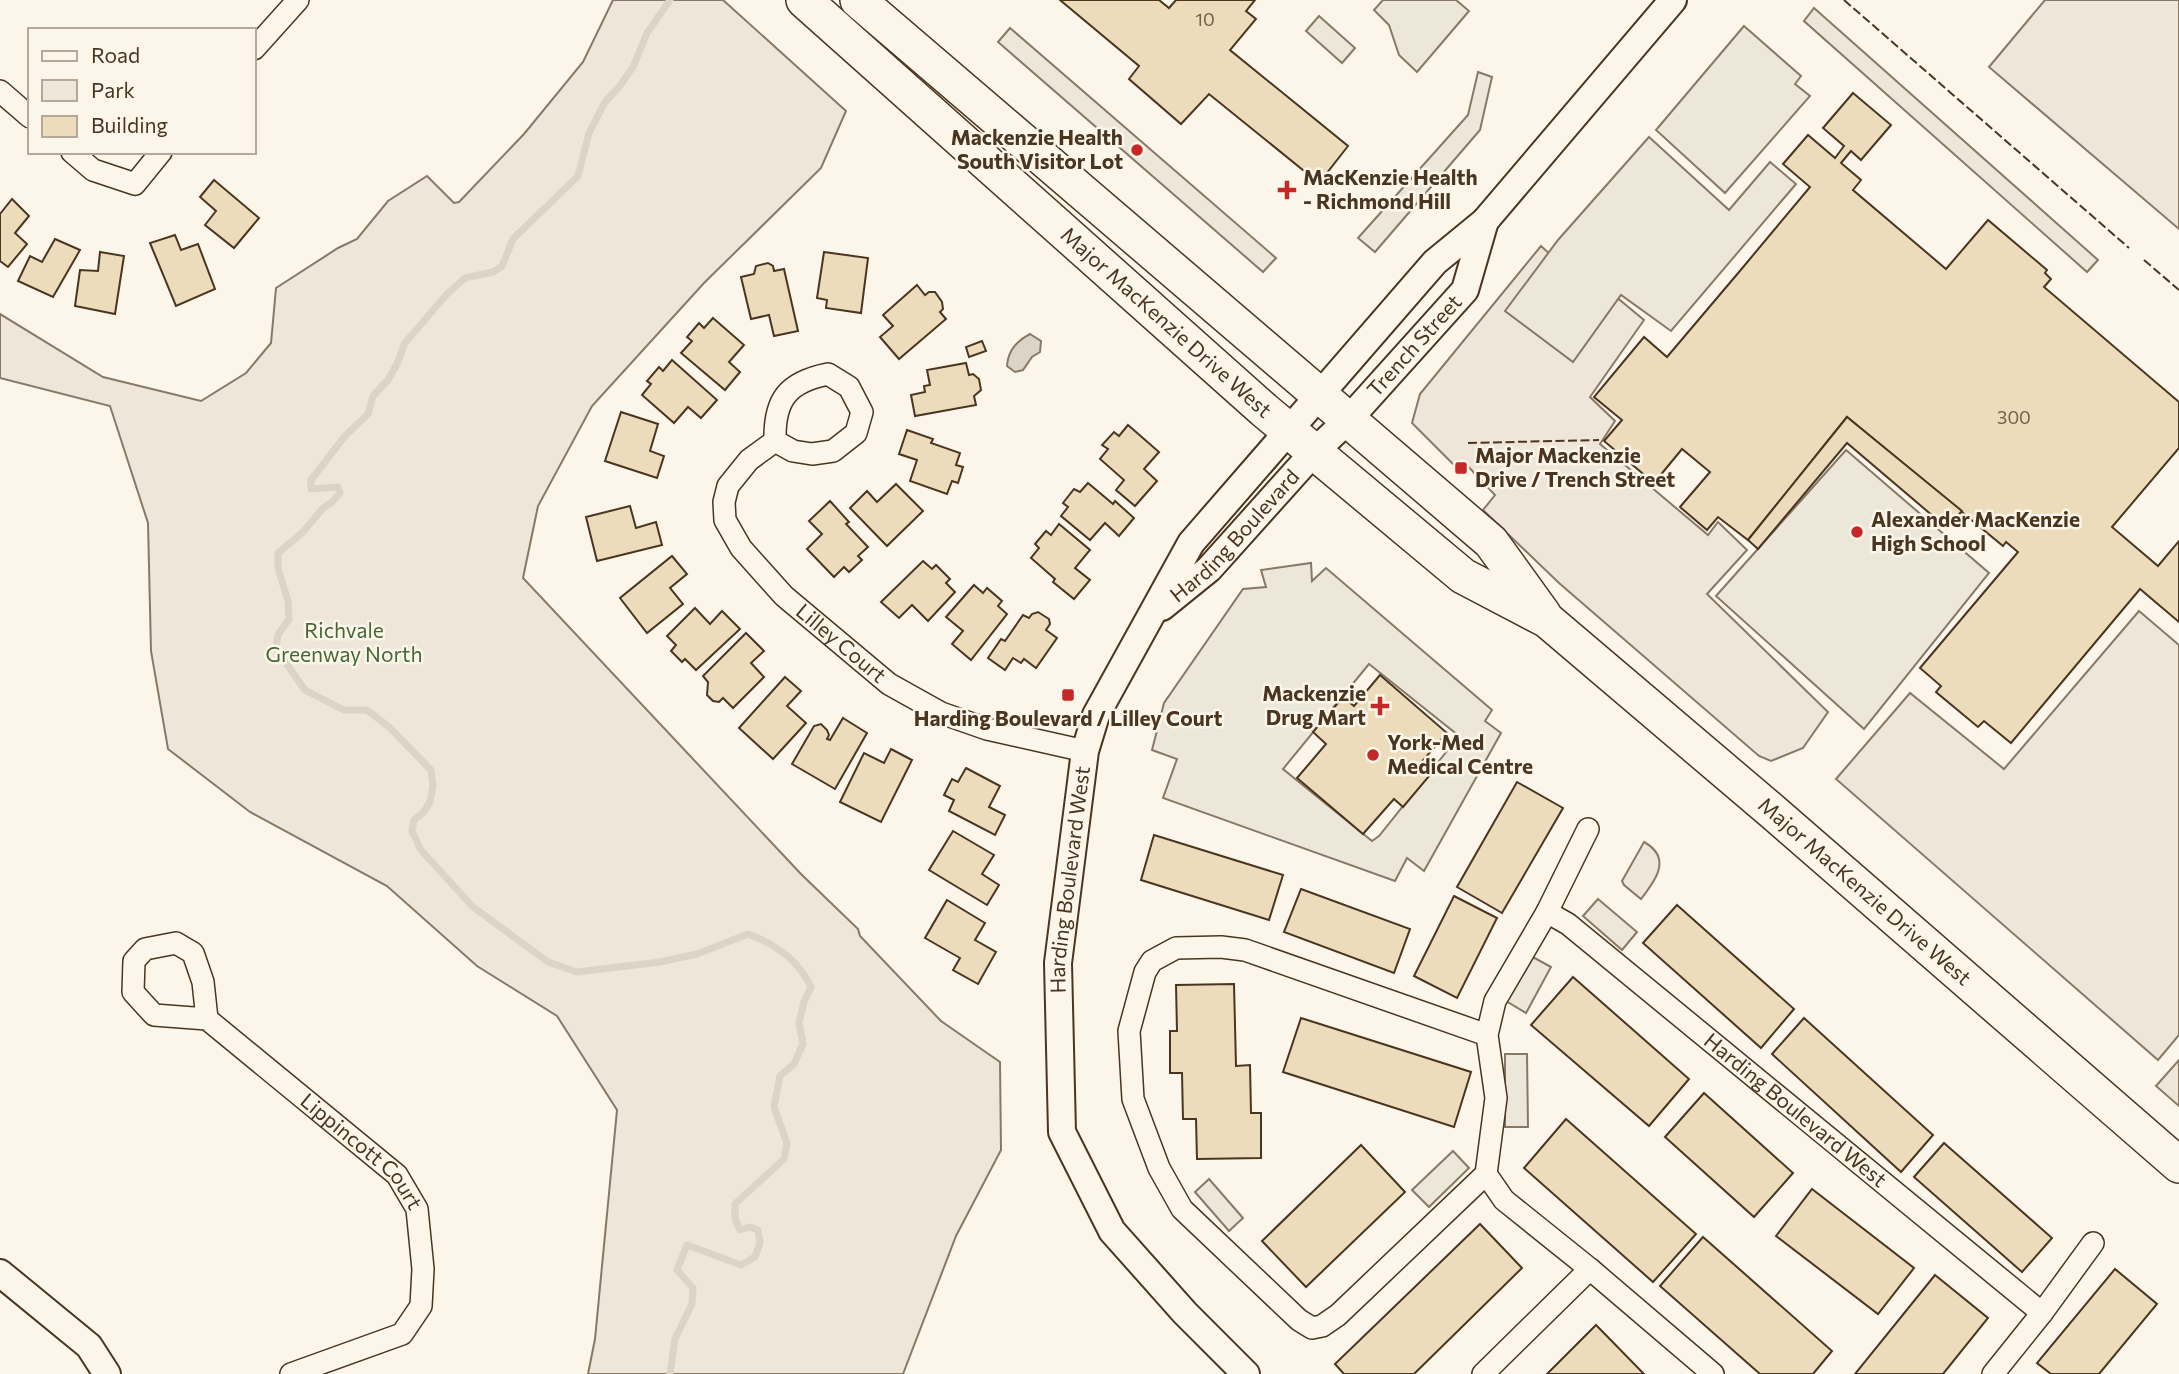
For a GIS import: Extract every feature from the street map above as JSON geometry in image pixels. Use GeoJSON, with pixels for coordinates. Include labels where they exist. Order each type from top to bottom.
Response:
{"type":"FeatureCollection","features":[{"type":"Feature","properties":{"kind":"main road","name":"Major MacKenzie Drive West"},"geometry":{"type":"LineString","coordinates":[[804,0],[1314,453],[1463,576],[1547,620],[1773,811],[2179,1165]]}},
{"type":"Feature","properties":{"kind":"main road","name":"Major MacKenzie Drive West"},"geometry":{"type":"LineString","coordinates":[[858,0],[1491,542],[1547,620]]}},
{"type":"Feature","properties":{"kind":"street"},"geometry":{"type":"LineString","coordinates":[[256,47],[298,0]]}},
{"type":"Feature","properties":{"kind":"street","name":"Trench Street"},"geometry":{"type":"LineString","coordinates":[[1319,396],[1435,262],[1485,221],[1673,0]]}},
{"type":"Feature","properties":{"kind":"street"},"geometry":{"type":"LineString","coordinates":[[0,91],[28,115]]}},
{"type":"Feature","properties":{"kind":"street"},"geometry":{"type":"LineString","coordinates":[[74,154],[93,170],[135,184],[159,154]]}},
{"type":"Feature","properties":{"kind":"street","name":"Trench Street"},"geometry":{"type":"LineString","coordinates":[[1314,453],[1348,420],[1465,290],[1485,221]]}},
{"type":"Feature","properties":{"kind":"street","name":"Harding Boulevard West"},"geometry":{"type":"LineString","coordinates":[[1246,1374],[1185,1313],[1112,1231],[1062,1132],[1058,963],[1085,751],[1096,715],[1191,543],[1319,396]]}},
{"type":"Feature","properties":{"kind":"street","name":"Lilley Court"},"geometry":{"type":"LineString","coordinates":[[775,441],[749,460],[728,486],[724,502],[725,520],[741,548],[784,596],[889,684],[941,713],[987,729],[1085,751]]}},
{"type":"Feature","properties":{"kind":"street","name":"Harding Boulevard"},"geometry":{"type":"LineString","coordinates":[[1150,617],[1209,569],[1314,453]]}},
{"type":"Feature","properties":{"kind":"street"},"geometry":{"type":"LineString","coordinates":[[1487,1035],[1245,950],[1221,947],[1176,948],[1152,961],[1145,972],[1129,1031],[1133,1099],[1159,1168],[1182,1209],[1278,1301],[1312,1328],[1322,1326],[1338,1315],[1486,1174],[1496,1098],[1487,1035],[1495,1001],[1548,912],[1588,830]]}},
{"type":"Feature","properties":{"kind":"street","name":"Harding Boulevard West"},"geometry":{"type":"LineString","coordinates":[[1548,912],[1579,932],[2042,1313]]}},
{"type":"Feature","properties":{"kind":"street","name":"Lippincott Court"},"geometry":{"type":"LineString","coordinates":[[207,1019],[397,1175],[417,1209],[423,1269],[421,1306],[402,1334],[291,1374]]}},
{"type":"Feature","properties":{"kind":"street"},"geometry":{"type":"LineString","coordinates":[[1486,1174],[1504,1200],[1590,1269],[1700,1370]]}},
{"type":"Feature","properties":{"kind":"street"},"geometry":{"type":"LineString","coordinates":[[1993,1374],[2042,1313],[2093,1242]]}},
{"type":"Feature","properties":{"kind":"street"},"geometry":{"type":"LineString","coordinates":[[1483,1374],[1590,1269]]}},
{"type":"Feature","properties":{"kind":"street"},"geometry":{"type":"LineString","coordinates":[[0,1273],[89,1346],[107,1374]]}},
{"type":"Feature","properties":{"kind":"green space","name":"Richvale Greenway North"},"geometry":{"type":"Polygon","coordinates":[[[613,0],[723,0],[846,111],[821,168],[704,283],[592,406],[538,506],[523,578],[801,874],[858,929],[860,936],[941,1021],[1000,1062],[1001,1150],[956,1236],[903,1374],[588,1374],[595,1339],[617,1110],[557,1016],[477,966],[387,886],[250,812],[168,749],[151,651],[148,523],[110,406],[0,378],[0,314],[103,377],[201,401],[246,373],[271,343],[276,288],[338,248],[357,239],[388,201],[427,176],[454,203],[459,202],[524,134],[583,62],[613,0]]]}},
{"type":"Feature","properties":{"kind":"green space"},"geometry":{"type":"Polygon","coordinates":[[[2045,0],[2179,0],[2179,229],[1989,67],[2045,0]]]}},
{"type":"Feature","properties":{"kind":"green space"},"geometry":{"type":"Polygon","coordinates":[[[1541,246],[1552,256],[1615,296],[1644,320],[1590,397],[1615,421],[1600,444],[1708,535],[1718,522],[1747,550],[1707,594],[1828,712],[1803,748],[1771,761],[1759,756],[1559,583],[1483,510],[1495,495],[1464,462],[1458,469],[1412,423],[1420,394],[1541,246]]]}},
{"type":"Feature","properties":{"kind":"green space"},"geometry":{"type":"Polygon","coordinates":[[[2139,611],[2179,645],[2179,1035],[2158,1060],[1836,779],[1910,693],[2004,769],[2139,611]]]}},
{"type":"Feature","properties":{"kind":"green space"},"geometry":{"type":"Polygon","coordinates":[[[1644,842],[1658,855],[1659,870],[1641,899],[1622,881],[1644,842]]]}},
{"type":"Feature","properties":{"kind":"green space"},"geometry":{"type":"Polygon","coordinates":[[[2179,1060],[2179,1106],[2156,1086],[2179,1060]]]}},
{"type":"Feature","properties":{"kind":"shaded area"},"geometry":{"type":"Polygon","coordinates":[[[1383,0],[1456,0],[1469,11],[1417,72],[1399,55],[1389,25],[1374,10],[1383,0]]]}},
{"type":"Feature","properties":{"kind":"shaded area"},"geometry":{"type":"Polygon","coordinates":[[[1814,8],[2098,260],[2087,272],[1804,21],[1814,8]]]}},
{"type":"Feature","properties":{"kind":"shaded area"},"geometry":{"type":"Polygon","coordinates":[[[1319,16],[1355,48],[1342,63],[1306,31],[1319,16]]]}},
{"type":"Feature","properties":{"kind":"shaded area"},"geometry":{"type":"Polygon","coordinates":[[[1744,26],[1801,76],[1795,84],[1810,96],[1725,193],[1656,130],[1744,26]]]}},
{"type":"Feature","properties":{"kind":"shaded area","name":"Mackenzie Health South Visitor Lot"},"geometry":{"type":"Polygon","coordinates":[[[1010,28],[1276,258],[1263,272],[998,42],[1010,28]]]}},
{"type":"Feature","properties":{"kind":"shaded area"},"geometry":{"type":"Polygon","coordinates":[[[1478,72],[1492,77],[1480,130],[1375,252],[1358,238],[1468,115],[1478,72]]]}},
{"type":"Feature","properties":{"kind":"shaded area"},"geometry":{"type":"Polygon","coordinates":[[[1649,137],[1729,210],[1770,162],[1796,184],[1671,331],[1621,295],[1573,362],[1505,311],[1558,240],[1649,137]]]}},
{"type":"Feature","properties":{"kind":"shaded area"},"geometry":{"type":"Polygon","coordinates":[[[1030,334],[1041,341],[1040,352],[1032,357],[1023,370],[1015,372],[1007,366],[1009,355],[1017,343],[1030,334]]]}},
{"type":"Feature","properties":{"kind":"shaded area"},"geometry":{"type":"Polygon","coordinates":[[[1846,450],[1989,573],[1864,729],[1716,596],[1846,450]]]}},
{"type":"Feature","properties":{"kind":"shaded area"},"geometry":{"type":"Polygon","coordinates":[[[1311,563],[1312,581],[1326,568],[1492,710],[1485,721],[1501,733],[1424,871],[1407,858],[1395,881],[1163,798],[1177,759],[1152,750],[1164,703],[1243,589],[1266,587],[1261,570],[1311,563]],[[1369,664],[1283,769],[1372,841],[1379,836],[1459,736],[1369,664]]]}},
{"type":"Feature","properties":{"kind":"shaded area"},"geometry":{"type":"Polygon","coordinates":[[[1598,899],[1637,932],[1622,950],[1583,916],[1598,899]]]}},
{"type":"Feature","properties":{"kind":"shaded area"},"geometry":{"type":"Polygon","coordinates":[[[1531,956],[1551,967],[1526,1013],[1506,1001],[1531,956]]]}},
{"type":"Feature","properties":{"kind":"shaded area"},"geometry":{"type":"Polygon","coordinates":[[[1505,1054],[1527,1054],[1528,1127],[1505,1127],[1505,1054]]]}},
{"type":"Feature","properties":{"kind":"shaded area"},"geometry":{"type":"Polygon","coordinates":[[[1453,1151],[1469,1168],[1429,1207],[1412,1190],[1453,1151]]]}},
{"type":"Feature","properties":{"kind":"shaded area"},"geometry":{"type":"Polygon","coordinates":[[[1209,1179],[1243,1218],[1229,1231],[1195,1192],[1209,1179]]]}},
{"type":"Feature","properties":{"kind":"building"},"geometry":{"type":"Polygon","coordinates":[[[1060,0],[1159,0],[1169,8],[1176,0],[1255,0],[1246,11],[1256,19],[1230,50],[1348,146],[1319,183],[1209,94],[1181,124],[1129,79],[1139,66],[1060,0]]]}},
{"type":"Feature","properties":{"kind":"building"},"geometry":{"type":"Polygon","coordinates":[[[1853,93],[1891,125],[1861,160],[1851,151],[1841,163],[1861,180],[1853,190],[1946,269],[1988,220],[2047,270],[2045,273],[2051,279],[2044,287],[2179,402],[2179,448],[2112,527],[2158,566],[2179,541],[2179,622],[2140,589],[2011,743],[1984,721],[1978,727],[1936,692],[1941,686],[1920,668],[2018,552],[2006,542],[2003,546],[1847,417],[1748,540],[1718,517],[1707,530],[1680,507],[1710,472],[1682,449],[1654,483],[1604,441],[1622,420],[1594,397],[1644,337],[1667,357],[1810,187],[1783,164],[1808,135],[1835,158],[1844,146],[1823,128],[1853,93]]]}},
{"type":"Feature","properties":{"kind":"building"},"geometry":{"type":"Polygon","coordinates":[[[214,180],[259,218],[234,248],[205,225],[216,211],[200,197],[214,180]]]}},
{"type":"Feature","properties":{"kind":"building"},"geometry":{"type":"Polygon","coordinates":[[[12,199],[29,216],[15,233],[27,244],[8,267],[0,261],[0,214],[12,199]]]}},
{"type":"Feature","properties":{"kind":"building"},"geometry":{"type":"Polygon","coordinates":[[[175,235],[181,250],[198,244],[215,289],[176,306],[150,243],[175,235]]]}},
{"type":"Feature","properties":{"kind":"building"},"geometry":{"type":"Polygon","coordinates":[[[55,239],[80,250],[53,297],[18,281],[30,256],[42,262],[55,239]]]}},
{"type":"Feature","properties":{"kind":"building"},"geometry":{"type":"Polygon","coordinates":[[[100,252],[124,256],[115,314],[75,306],[80,270],[98,271],[100,252]]]}},
{"type":"Feature","properties":{"kind":"building"},"geometry":{"type":"Polygon","coordinates":[[[824,252],[868,258],[861,313],[826,308],[827,300],[817,298],[824,252]]]}},
{"type":"Feature","properties":{"kind":"building"},"geometry":{"type":"Polygon","coordinates":[[[768,263],[773,266],[774,271],[784,269],[798,331],[774,336],[769,315],[751,319],[741,277],[754,274],[756,266],[768,263]]]}},
{"type":"Feature","properties":{"kind":"building"},"geometry":{"type":"Polygon","coordinates":[[[917,285],[925,295],[935,292],[942,302],[943,309],[940,312],[946,319],[899,359],[880,337],[893,326],[883,315],[917,285]]]}},
{"type":"Feature","properties":{"kind":"building"},"geometry":{"type":"Polygon","coordinates":[[[713,318],[744,345],[729,362],[740,372],[725,390],[681,353],[692,341],[687,337],[699,323],[704,328],[713,318]]]}},
{"type":"Feature","properties":{"kind":"building"},"geometry":{"type":"Polygon","coordinates":[[[982,341],[986,351],[969,357],[966,347],[982,341]]]}},
{"type":"Feature","properties":{"kind":"building"},"geometry":{"type":"Polygon","coordinates":[[[672,360],[717,400],[701,418],[688,407],[674,423],[642,395],[651,384],[647,381],[659,367],[663,371],[672,360]]]}},
{"type":"Feature","properties":{"kind":"building"},"geometry":{"type":"Polygon","coordinates":[[[966,363],[969,375],[973,374],[979,379],[981,390],[974,396],[976,405],[915,416],[911,395],[925,392],[924,386],[930,385],[927,370],[966,363]]]}},
{"type":"Feature","properties":{"kind":"building"},"geometry":{"type":"Polygon","coordinates":[[[621,412],[658,424],[650,451],[664,456],[657,478],[605,461],[621,412]]]}},
{"type":"Feature","properties":{"kind":"building"},"geometry":{"type":"Polygon","coordinates":[[[1847,417],[1962,511],[1947,528],[1847,443],[1758,549],[1748,540],[1847,417]]]}},
{"type":"Feature","properties":{"kind":"building"},"geometry":{"type":"Polygon","coordinates":[[[1128,425],[1159,452],[1144,469],[1157,481],[1135,506],[1116,490],[1124,480],[1100,459],[1108,449],[1102,445],[1114,432],[1119,436],[1128,425]]]}},
{"type":"Feature","properties":{"kind":"building"},"geometry":{"type":"Polygon","coordinates":[[[907,430],[933,439],[931,443],[960,453],[956,465],[963,467],[958,483],[952,481],[947,494],[910,481],[917,460],[899,454],[907,430]]]}},
{"type":"Feature","properties":{"kind":"building"},"geometry":{"type":"Polygon","coordinates":[[[1088,483],[1134,518],[1119,536],[1105,523],[1090,540],[1061,516],[1068,507],[1063,503],[1074,489],[1080,492],[1088,483]]]}},
{"type":"Feature","properties":{"kind":"building"},"geometry":{"type":"Polygon","coordinates":[[[896,484],[923,511],[887,546],[850,508],[867,491],[877,502],[896,484]]]}},
{"type":"Feature","properties":{"kind":"building"},"geometry":{"type":"Polygon","coordinates":[[[830,501],[849,522],[846,524],[868,547],[858,556],[862,560],[849,572],[844,567],[834,577],[807,549],[822,534],[809,521],[830,501]]]}},
{"type":"Feature","properties":{"kind":"building"},"geometry":{"type":"Polygon","coordinates":[[[630,506],[636,528],[656,522],[662,545],[597,561],[586,517],[630,506]]]}},
{"type":"Feature","properties":{"kind":"building"},"geometry":{"type":"Polygon","coordinates":[[[1059,524],[1090,550],[1075,568],[1090,580],[1074,599],[1053,582],[1055,579],[1031,558],[1039,548],[1035,544],[1046,531],[1051,535],[1059,524]]]}},
{"type":"Feature","properties":{"kind":"building"},"geometry":{"type":"Polygon","coordinates":[[[672,556],[687,574],[670,588],[683,604],[647,633],[620,598],[672,556]]]}},
{"type":"Feature","properties":{"kind":"building"},"geometry":{"type":"Polygon","coordinates":[[[923,561],[932,569],[936,565],[950,579],[946,583],[955,592],[928,621],[912,605],[899,618],[881,602],[923,561]]]}},
{"type":"Feature","properties":{"kind":"building"},"geometry":{"type":"Polygon","coordinates":[[[974,585],[983,593],[987,588],[1002,601],[998,606],[1007,614],[971,660],[952,644],[963,631],[946,617],[974,585]]]}},
{"type":"Feature","properties":{"kind":"building"},"geometry":{"type":"Polygon","coordinates":[[[695,608],[710,624],[722,611],[740,629],[696,670],[685,659],[682,662],[671,651],[676,645],[667,636],[695,608]]]}},
{"type":"Feature","properties":{"kind":"building"},"geometry":{"type":"Polygon","coordinates":[[[1038,612],[1049,619],[1050,624],[1046,630],[1057,638],[1036,668],[1024,659],[1021,663],[1013,658],[1005,670],[988,658],[1001,639],[1005,641],[1023,615],[1029,618],[1038,612]]]}},
{"type":"Feature","properties":{"kind":"building"},"geometry":{"type":"Polygon","coordinates":[[[746,633],[764,651],[751,663],[764,677],[733,708],[723,698],[719,702],[713,701],[707,695],[708,682],[703,676],[746,633]]]}},
{"type":"Feature","properties":{"kind":"building","name":"York-Med Medical Centre"},"geometry":{"type":"Polygon","coordinates":[[[1380,675],[1447,733],[1418,766],[1430,775],[1403,807],[1394,799],[1363,834],[1297,778],[1326,744],[1313,732],[1343,697],[1354,706],[1380,675]]]}},
{"type":"Feature","properties":{"kind":"building"},"geometry":{"type":"Polygon","coordinates":[[[785,677],[801,691],[787,706],[806,723],[773,759],[739,728],[785,677]]]}},
{"type":"Feature","properties":{"kind":"building"},"geometry":{"type":"Polygon","coordinates":[[[843,718],[867,733],[835,789],[792,764],[814,726],[821,724],[827,730],[827,739],[830,740],[843,718]]]}},
{"type":"Feature","properties":{"kind":"building"},"geometry":{"type":"Polygon","coordinates":[[[891,749],[912,760],[881,822],[840,802],[864,753],[884,763],[891,749]]]}},
{"type":"Feature","properties":{"kind":"building"},"geometry":{"type":"Polygon","coordinates":[[[966,768],[1000,786],[989,807],[1005,815],[995,835],[949,811],[954,800],[944,795],[952,779],[958,782],[966,768]]]}},
{"type":"Feature","properties":{"kind":"building"},"geometry":{"type":"Polygon","coordinates":[[[1517,782],[1563,808],[1502,913],[1457,887],[1517,782]]]}},
{"type":"Feature","properties":{"kind":"building"},"geometry":{"type":"Polygon","coordinates":[[[953,831],[994,855],[982,874],[999,885],[987,905],[929,870],[953,831]]]}},
{"type":"Feature","properties":{"kind":"building"},"geometry":{"type":"Polygon","coordinates":[[[1154,835],[1283,875],[1269,920],[1141,880],[1154,835]]]}},
{"type":"Feature","properties":{"kind":"building"},"geometry":{"type":"Polygon","coordinates":[[[1301,889],[1410,929],[1394,973],[1284,932],[1301,889]]]}},
{"type":"Feature","properties":{"kind":"building"},"geometry":{"type":"Polygon","coordinates":[[[1454,896],[1497,918],[1457,998],[1414,976],[1454,896]]]}},
{"type":"Feature","properties":{"kind":"building"},"geometry":{"type":"Polygon","coordinates":[[[947,900],[985,923],[975,940],[996,952],[978,984],[953,970],[960,958],[925,938],[947,900]]]}},
{"type":"Feature","properties":{"kind":"building"},"geometry":{"type":"Polygon","coordinates":[[[1677,905],[1794,1009],[1761,1048],[1643,943],[1677,905]]]}},
{"type":"Feature","properties":{"kind":"building"},"geometry":{"type":"Polygon","coordinates":[[[1573,977],[1689,1079],[1649,1126],[1531,1025],[1573,977]]]}},
{"type":"Feature","properties":{"kind":"building"},"geometry":{"type":"Polygon","coordinates":[[[1234,984],[1236,1066],[1250,1065],[1251,1113],[1261,1113],[1261,1158],[1197,1159],[1196,1119],[1183,1119],[1182,1073],[1170,1073],[1170,1031],[1177,1031],[1176,985],[1234,984]]]}},
{"type":"Feature","properties":{"kind":"building"},"geometry":{"type":"Polygon","coordinates":[[[1301,1018],[1471,1072],[1454,1127],[1283,1072],[1301,1018]]]}},
{"type":"Feature","properties":{"kind":"building"},"geometry":{"type":"Polygon","coordinates":[[[1804,1018],[1933,1135],[1901,1172],[1772,1054],[1804,1018]]]}},
{"type":"Feature","properties":{"kind":"building"},"geometry":{"type":"Polygon","coordinates":[[[1704,1093],[1793,1173],[1754,1217],[1665,1137],[1704,1093]]]}},
{"type":"Feature","properties":{"kind":"building"},"geometry":{"type":"Polygon","coordinates":[[[1566,1119],[1696,1234],[1653,1282],[1524,1168],[1566,1119]]]}},
{"type":"Feature","properties":{"kind":"building"},"geometry":{"type":"Polygon","coordinates":[[[1944,1143],[2052,1238],[2022,1272],[1914,1177],[1944,1143]]]}},
{"type":"Feature","properties":{"kind":"building"},"geometry":{"type":"Polygon","coordinates":[[[1361,1145],[1405,1192],[1306,1287],[1262,1241],[1361,1145]]]}},
{"type":"Feature","properties":{"kind":"building"},"geometry":{"type":"Polygon","coordinates":[[[1812,1189],[1914,1268],[1878,1314],[1776,1236],[1812,1189]]]}},
{"type":"Feature","properties":{"kind":"building"},"geometry":{"type":"Polygon","coordinates":[[[1480,1224],[1522,1268],[1414,1374],[1344,1374],[1335,1364],[1480,1224]]]}},
{"type":"Feature","properties":{"kind":"building"},"geometry":{"type":"Polygon","coordinates":[[[1703,1237],[1832,1351],[1813,1374],[1760,1374],[1660,1286],[1703,1237]]]}},
{"type":"Feature","properties":{"kind":"building"},"geometry":{"type":"Polygon","coordinates":[[[2115,1269],[2157,1304],[2099,1374],[2051,1374],[2037,1363],[2115,1269]]]}},
{"type":"Feature","properties":{"kind":"building"},"geometry":{"type":"Polygon","coordinates":[[[1935,1275],[1988,1318],[1943,1374],[1855,1374],[1935,1275]]]}},
{"type":"Feature","properties":{"kind":"building"},"geometry":{"type":"Polygon","coordinates":[[[1596,1325],[1644,1374],[1547,1374],[1596,1325]]]}},
{"type":"Feature","properties":{"kind":"waterway"},"geometry":{"type":"LineString","coordinates":[[670,0],[647,33],[633,67],[605,102],[589,133],[578,176],[513,239],[502,266],[493,272],[465,278],[447,294],[405,343],[388,380],[373,396],[368,414],[345,436],[311,480],[311,489],[338,487],[340,493],[303,532],[278,553],[278,568],[288,601],[289,619],[278,635],[276,649],[305,690],[344,710],[367,710],[389,727],[431,770],[433,786],[430,802],[414,820],[412,831],[421,850],[473,907],[548,962],[577,972],[660,962],[697,954],[748,934],[785,954],[800,969],[811,987],[799,1023],[803,1044],[794,1064],[780,1076],[774,1107],[787,1143],[784,1159],[735,1204],[735,1219],[740,1230],[750,1227],[758,1230],[760,1243],[755,1257],[741,1265],[687,1245],[677,1270],[693,1288],[692,1304],[675,1339],[670,1374]]}},
{"type":"Feature","properties":{"kind":"fence"},"geometry":{"type":"LineString","coordinates":[[1844,0],[2129,248]]}},
{"type":"Feature","properties":{"kind":"fence"},"geometry":{"type":"LineString","coordinates":[[2144,260],[2179,290]]}},
{"type":"Feature","properties":{"kind":"fence"},"geometry":{"type":"LineString","coordinates":[[1468,443],[1599,440]]}},
{"type":"Feature","properties":{"kind":"place","name":"Mackenzie Health South Visitor Lot"},"geometry":{"type":"Point","coordinates":[1137,150]}},
{"type":"Feature","properties":{"kind":"place","name":"MacKenzie Health - Richmond Hill"},"geometry":{"type":"Point","coordinates":[1287,190]}},
{"type":"Feature","properties":{"kind":"place","name":"Major Mackenzie Drive / Trench Street"},"geometry":{"type":"Point","coordinates":[1461,468]}},
{"type":"Feature","properties":{"kind":"place","name":"Alexander MacKenzie High School"},"geometry":{"type":"Point","coordinates":[1857,532]}},
{"type":"Feature","properties":{"kind":"place","name":"Harding Boulevard / Lilley Court"},"geometry":{"type":"Point","coordinates":[1068,695]}},
{"type":"Feature","properties":{"kind":"place","name":"Mackenzie Drug Mart"},"geometry":{"type":"Point","coordinates":[1380,706]}},
{"type":"Feature","properties":{"kind":"place","name":"York-Med Medical Centre"},"geometry":{"type":"Point","coordinates":[1373,755]}}]}
